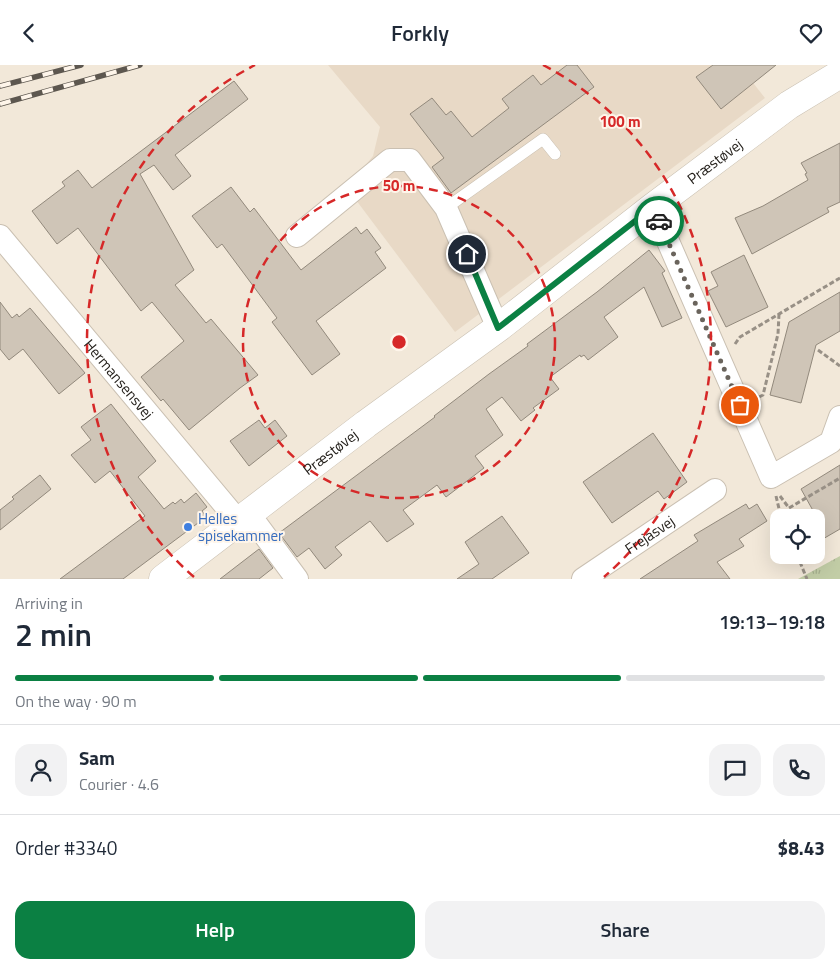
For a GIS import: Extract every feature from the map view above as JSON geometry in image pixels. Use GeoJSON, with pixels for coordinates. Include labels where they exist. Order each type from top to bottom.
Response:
{"type":"FeatureCollection","features":[{"type":"Feature","properties":{"kind":"street","name":"Præstøvej"},"geometry":{"type":"LineString","coordinates":[[163,579],[366,424],[498,328],[653,207],[789,105],[840,73]]}},
{"type":"Feature","properties":{"kind":"street"},"geometry":{"type":"LineString","coordinates":[[297,236],[390,160],[410,160],[446,207],[498,328]]}},
{"type":"Feature","properties":{"kind":"street"},"geometry":{"type":"LineString","coordinates":[[653,207],[771,477],[831,442],[840,417]]}},
{"type":"Feature","properties":{"kind":"street","name":"Hermansensvej"},"geometry":{"type":"LineString","coordinates":[[0,236],[244,518]]}},
{"type":"Feature","properties":{"kind":"street","name":"Frejasvej"},"geometry":{"type":"LineString","coordinates":[[583,579],[715,489]]}},
{"type":"Feature","properties":{"kind":"street"},"geometry":{"type":"LineString","coordinates":[[244,518],[298,579]]}},
{"type":"Feature","properties":{"kind":"lane"},"geometry":{"type":"LineString","coordinates":[[446,207],[543,139],[555,154]]}},
{"type":"Feature","properties":{"kind":"path"},"geometry":{"type":"LineString","coordinates":[[718,356],[731,348],[740,337],[840,278]]}},
{"type":"Feature","properties":{"kind":"path"},"geometry":{"type":"LineString","coordinates":[[740,405],[763,395],[778,334],[779,314]]}},
{"type":"Feature","properties":{"kind":"path"},"geometry":{"type":"LineString","coordinates":[[818,350],[840,366]]}},
{"type":"Feature","properties":{"kind":"path"},"geometry":{"type":"LineString","coordinates":[[774,489],[790,508],[840,478]]}},
{"type":"Feature","properties":{"kind":"path"},"geometry":{"type":"LineString","coordinates":[[801,564],[807,579]]}},
{"type":"Feature","properties":{"kind":"shaded area"},"geometry":{"type":"Polygon","coordinates":[[[328,65],[739,65],[765,98],[455,332],[344,184],[364,167],[373,156],[380,127],[328,65]]]}},
{"type":"Feature","properties":{"kind":"green space"},"geometry":{"type":"Polygon","coordinates":[[[840,556],[840,579],[798,579],[840,556]]]}},
{"type":"Feature","properties":{"kind":"building"},"geometry":{"type":"Polygon","coordinates":[[[567,65],[577,65],[594,87],[451,193],[432,167],[444,158],[410,114],[432,98],[446,115],[451,111],[472,137],[509,108],[502,99],[533,75],[541,85],[567,65]]]}},
{"type":"Feature","properties":{"kind":"building"},"geometry":{"type":"Polygon","coordinates":[[[713,65],[776,65],[721,109],[696,77],[713,65]]]}},
{"type":"Feature","properties":{"kind":"building"},"geometry":{"type":"Polygon","coordinates":[[[234,81],[248,99],[175,155],[191,176],[173,190],[154,165],[140,174],[194,270],[175,285],[206,323],[211,319],[258,375],[189,430],[163,399],[161,401],[141,377],[184,341],[152,302],[141,311],[78,228],[57,244],[32,211],[65,186],[62,182],[78,170],[92,188],[234,81]]]}},
{"type":"Feature","properties":{"kind":"building"},"geometry":{"type":"Polygon","coordinates":[[[840,143],[840,202],[827,208],[829,212],[752,254],[735,218],[763,206],[808,180],[805,174],[807,173],[801,163],[840,143]]]}},
{"type":"Feature","properties":{"kind":"building"},"geometry":{"type":"Polygon","coordinates":[[[231,187],[250,212],[254,208],[301,270],[356,227],[361,234],[367,229],[381,248],[375,252],[386,268],[316,321],[340,354],[312,375],[272,322],[277,318],[222,244],[217,248],[192,216],[231,187]]]}},
{"type":"Feature","properties":{"kind":"building"},"geometry":{"type":"Polygon","coordinates":[[[649,250],[665,271],[662,273],[682,318],[662,327],[644,287],[604,317],[618,337],[588,360],[584,355],[581,357],[580,355],[550,377],[559,389],[533,408],[535,410],[521,421],[502,397],[486,409],[503,435],[475,456],[484,468],[446,497],[437,485],[403,510],[414,524],[387,542],[370,521],[335,547],[342,555],[325,569],[309,548],[297,557],[279,533],[528,346],[527,344],[597,292],[649,250]]]}},
{"type":"Feature","properties":{"kind":"building"},"geometry":{"type":"Polygon","coordinates":[[[744,255],[768,307],[726,327],[708,291],[718,286],[711,272],[744,255]]]}},
{"type":"Feature","properties":{"kind":"building"},"geometry":{"type":"Polygon","coordinates":[[[840,292],[840,331],[816,345],[801,403],[770,395],[789,322],[840,292]]]}},
{"type":"Feature","properties":{"kind":"building"},"geometry":{"type":"Polygon","coordinates":[[[0,302],[12,318],[17,314],[19,317],[30,308],[85,373],[59,394],[23,349],[9,360],[0,349],[0,302]]]}},
{"type":"Feature","properties":{"kind":"building"},"geometry":{"type":"Polygon","coordinates":[[[111,404],[156,461],[138,477],[164,509],[181,499],[184,503],[196,493],[207,507],[202,511],[206,517],[123,579],[60,579],[145,516],[110,471],[95,483],[71,455],[91,440],[81,427],[111,404]]]}},
{"type":"Feature","properties":{"kind":"building"},"geometry":{"type":"Polygon","coordinates":[[[259,420],[265,428],[275,420],[287,436],[249,466],[230,441],[259,420]]]}},
{"type":"Feature","properties":{"kind":"building"},"geometry":{"type":"Polygon","coordinates":[[[653,433],[687,482],[664,499],[658,491],[612,523],[583,482],[653,433]]]}},
{"type":"Feature","properties":{"kind":"building"},"geometry":{"type":"Polygon","coordinates":[[[840,465],[840,529],[825,538],[825,509],[812,509],[801,489],[840,465]]]}},
{"type":"Feature","properties":{"kind":"building"},"geometry":{"type":"Polygon","coordinates":[[[40,475],[51,489],[0,530],[0,510],[14,499],[12,497],[40,475]]]}},
{"type":"Feature","properties":{"kind":"building"},"geometry":{"type":"Polygon","coordinates":[[[746,504],[749,509],[757,504],[767,521],[739,539],[744,546],[717,562],[730,579],[640,579],[698,541],[694,535],[746,504]]]}},
{"type":"Feature","properties":{"kind":"building"},"geometry":{"type":"Polygon","coordinates":[[[502,516],[529,553],[492,579],[457,579],[479,564],[465,542],[502,516]]]}},
{"type":"Feature","properties":{"kind":"building"},"geometry":{"type":"Polygon","coordinates":[[[259,549],[273,568],[259,579],[220,579],[259,549]]]}},
{"type":"Feature","properties":{"kind":"railway"},"geometry":{"type":"LineString","coordinates":[[0,86],[81,65]]}},
{"type":"Feature","properties":{"kind":"railway"},"geometry":{"type":"LineString","coordinates":[[0,104],[140,65]]}},
{"type":"Feature","properties":{"kind":"way so far"},"geometry":{"type":"LineString","coordinates":[[659,221],[740,405]]}},
{"type":"Feature","properties":{"kind":"place","name":"Helles spisekammer"},"geometry":{"type":"Point","coordinates":[188,527]}},
{"type":"Feature","properties":{"kind":"route"},"geometry":{"type":"LineString","coordinates":[[467,254],[498,328],[653,207],[659,221]]}}]}
